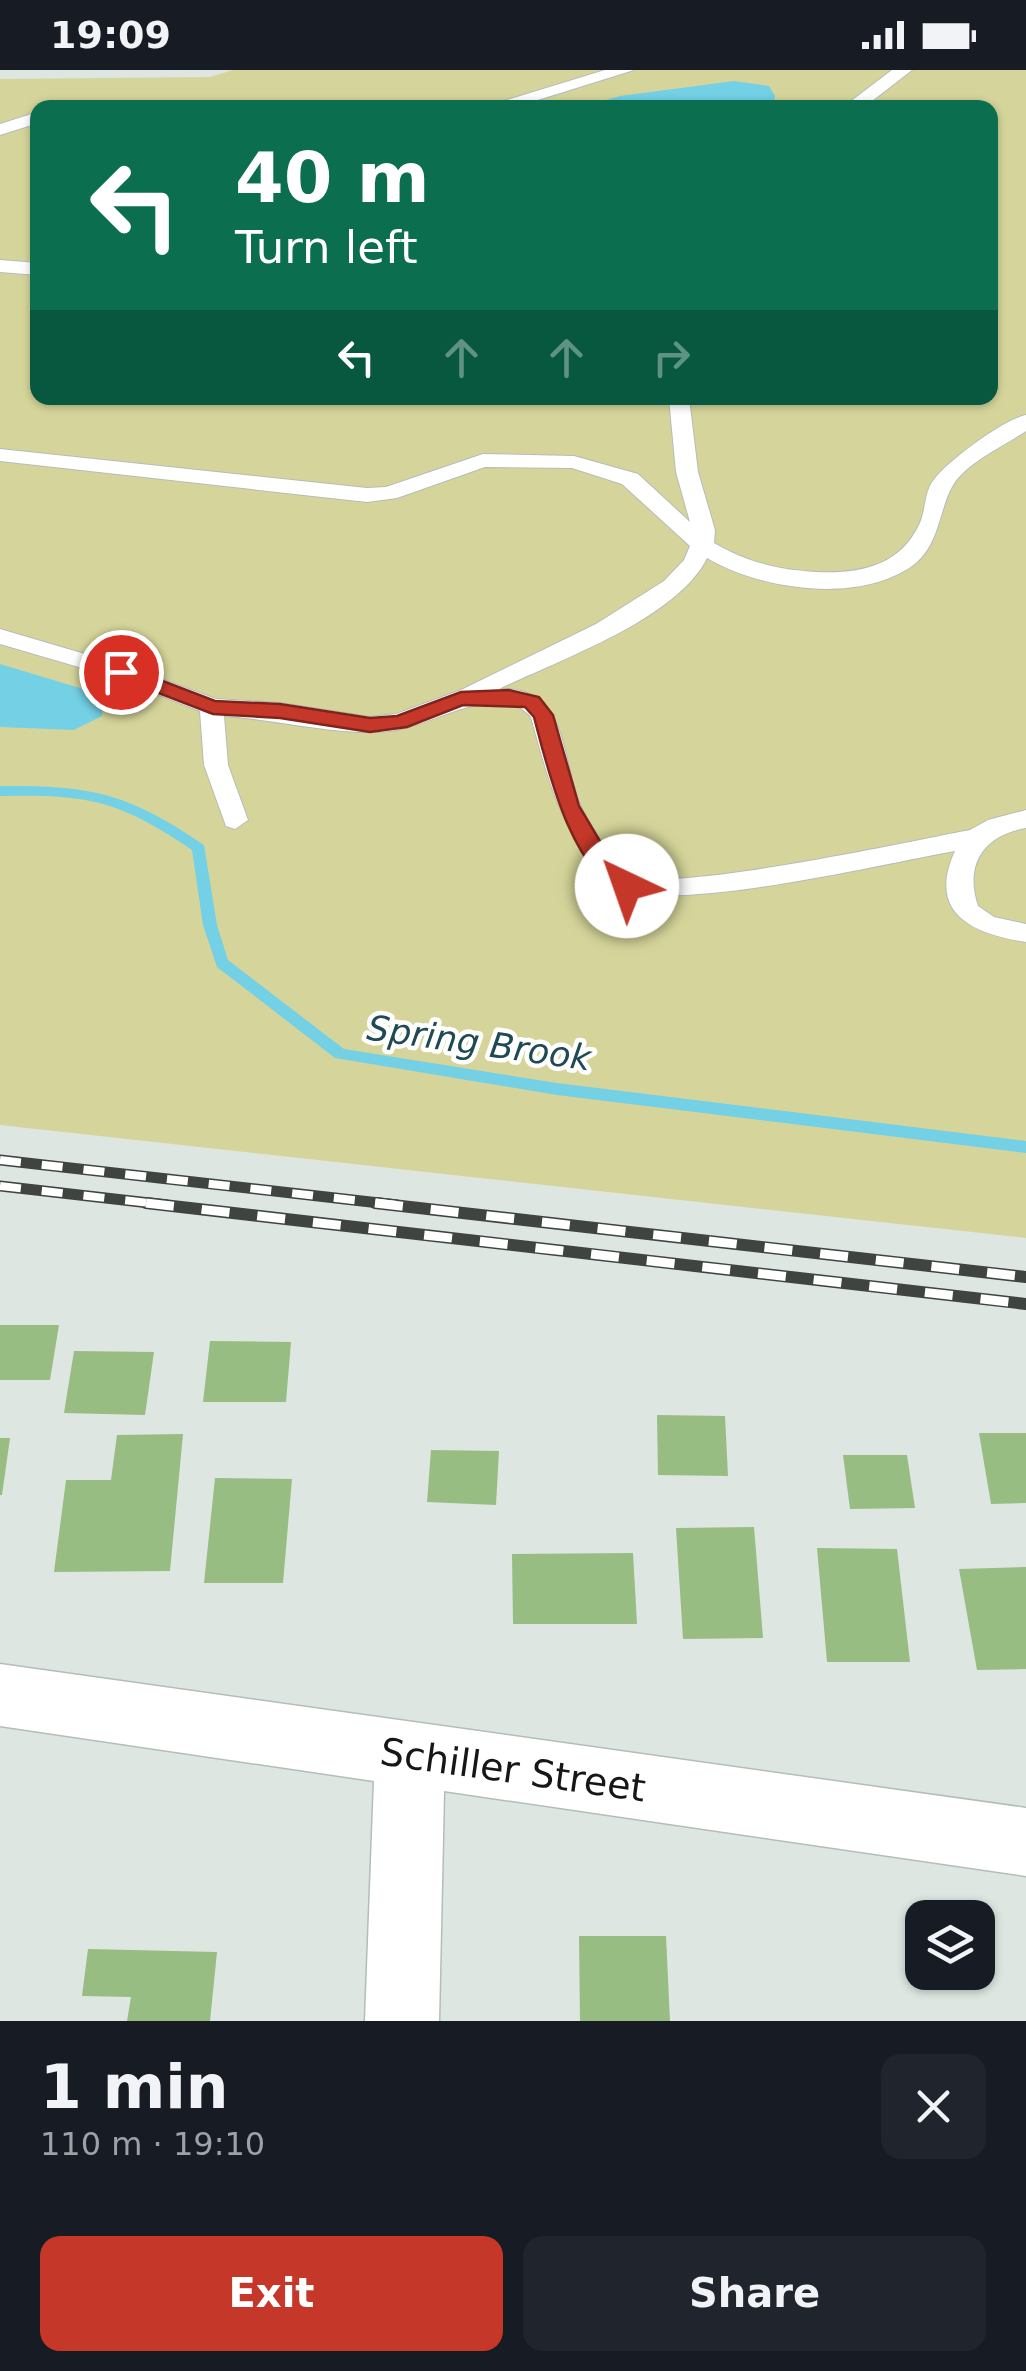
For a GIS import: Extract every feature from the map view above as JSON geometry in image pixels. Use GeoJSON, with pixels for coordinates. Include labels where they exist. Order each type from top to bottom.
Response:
{"type":"FeatureCollection","features":[{"type":"Feature","properties":{"kind":"street","name":"Schiller Street"},"geometry":{"type":"LineString","coordinates":[[0,1695],[1026,1842]]}},
{"type":"Feature","properties":{"kind":"street"},"geometry":{"type":"LineString","coordinates":[[402,2021],[410,1756]]}},
{"type":"Feature","properties":{"kind":"lane"},"geometry":{"type":"LineString","coordinates":[[518,100],[625,70]]}},
{"type":"Feature","properties":{"kind":"lane"},"geometry":{"type":"LineString","coordinates":[[861,100],[904,70]]}},
{"type":"Feature","properties":{"kind":"lane"},"geometry":{"type":"LineString","coordinates":[[0,130],[30,119]]}},
{"type":"Feature","properties":{"kind":"lane"},"geometry":{"type":"LineString","coordinates":[[0,266],[30,268]]}},
{"type":"Feature","properties":{"kind":"lane"},"geometry":{"type":"LineString","coordinates":[[0,636],[121,672],[213,708],[280,711],[370,725],[400,722],[461,698],[636,612],[700,558],[706,536],[692,500],[680,405]]}},
{"type":"Feature","properties":{"kind":"lane"},"geometry":{"type":"LineString","coordinates":[[0,454],[367,495],[388,493],[483,460],[574,462],[630,479],[703,546],[732,563],[831,582],[886,572],[906,560],[931,524],[941,485],[958,468],[1026,420]]}},
{"type":"Feature","properties":{"kind":"lane"},"geometry":{"type":"LineString","coordinates":[[461,698],[509,696],[532,702],[543,715],[568,806],[610,875],[627,886],[670,889],[721,883],[972,839],[1019,819]]}},
{"type":"Feature","properties":{"kind":"lane"},"geometry":{"type":"LineString","coordinates":[[213,708],[210,728],[214,756],[236,820]]}},
{"type":"Feature","properties":{"kind":"lane"},"geometry":{"type":"LineString","coordinates":[[972,839],[962,855],[960,874],[962,899],[970,916],[986,924],[1026,933]]}},
{"type":"Feature","properties":{"kind":"green space"},"geometry":{"type":"Polygon","coordinates":[[[233,70],[1026,70],[1026,1238],[0,1125],[0,79],[210,77],[233,70]]]}},
{"type":"Feature","properties":{"kind":"water"},"geometry":{"type":"Polygon","coordinates":[[[734,81],[769,86],[775,96],[774,100],[606,100],[734,81]]]}},
{"type":"Feature","properties":{"kind":"water"},"geometry":{"type":"Polygon","coordinates":[[[0,664],[103,695],[102,716],[74,730],[0,727],[0,664]]]}},
{"type":"Feature","properties":{"kind":"building"},"geometry":{"type":"Polygon","coordinates":[[[0,1325],[59,1325],[50,1380],[0,1380],[0,1325]]]}},
{"type":"Feature","properties":{"kind":"building"},"geometry":{"type":"Polygon","coordinates":[[[210,1341],[291,1342],[286,1402],[203,1402],[210,1341]]]}},
{"type":"Feature","properties":{"kind":"building"},"geometry":{"type":"Polygon","coordinates":[[[74,1351],[154,1352],[145,1415],[64,1413],[74,1351]]]}},
{"type":"Feature","properties":{"kind":"building"},"geometry":{"type":"Polygon","coordinates":[[[657,1415],[725,1416],[728,1476],[658,1475],[657,1415]]]}},
{"type":"Feature","properties":{"kind":"building"},"geometry":{"type":"Polygon","coordinates":[[[979,1433],[1026,1433],[1026,1503],[991,1504],[979,1433]]]}},
{"type":"Feature","properties":{"kind":"building"},"geometry":{"type":"Polygon","coordinates":[[[183,1434],[170,1571],[54,1572],[66,1480],[111,1480],[117,1435],[183,1434]]]}},
{"type":"Feature","properties":{"kind":"building"},"geometry":{"type":"Polygon","coordinates":[[[0,1438],[10,1438],[2,1495],[0,1495],[0,1438]]]}},
{"type":"Feature","properties":{"kind":"building"},"geometry":{"type":"Polygon","coordinates":[[[431,1450],[499,1451],[496,1505],[427,1502],[431,1450]]]}},
{"type":"Feature","properties":{"kind":"building"},"geometry":{"type":"Polygon","coordinates":[[[843,1455],[907,1455],[915,1508],[850,1509],[843,1455]]]}},
{"type":"Feature","properties":{"kind":"building"},"geometry":{"type":"Polygon","coordinates":[[[215,1478],[292,1479],[283,1583],[204,1583],[215,1478]]]}},
{"type":"Feature","properties":{"kind":"building"},"geometry":{"type":"Polygon","coordinates":[[[754,1527],[763,1638],[683,1639],[676,1528],[754,1527]]]}},
{"type":"Feature","properties":{"kind":"building"},"geometry":{"type":"Polygon","coordinates":[[[817,1548],[897,1549],[910,1662],[827,1662],[817,1548]]]}},
{"type":"Feature","properties":{"kind":"building"},"geometry":{"type":"Polygon","coordinates":[[[633,1553],[637,1624],[513,1624],[512,1554],[633,1553]]]}},
{"type":"Feature","properties":{"kind":"building"},"geometry":{"type":"Polygon","coordinates":[[[1026,1567],[1026,1669],[977,1670],[959,1569],[1026,1567]]]}},
{"type":"Feature","properties":{"kind":"building"},"geometry":{"type":"Polygon","coordinates":[[[579,1936],[666,1936],[670,2021],[580,2021],[579,1936]]]}},
{"type":"Feature","properties":{"kind":"building"},"geometry":{"type":"Polygon","coordinates":[[[88,1949],[217,1952],[210,2021],[127,2021],[131,1997],[82,1996],[88,1949]]]}},
{"type":"Feature","properties":{"kind":"waterway","name":"Spring Brook"},"geometry":{"type":"LineString","coordinates":[[0,791],[59,791],[106,798],[149,816],[199,848],[210,925],[222,963],[340,1054],[557,1089],[1026,1147]]}},
{"type":"Feature","properties":{"kind":"railway"},"geometry":{"type":"LineString","coordinates":[[0,1160],[397,1205]]}},
{"type":"Feature","properties":{"kind":"railway"},"geometry":{"type":"LineString","coordinates":[[0,1186],[167,1205]]}},
{"type":"Feature","properties":{"kind":"railway"},"geometry":{"type":"LineString","coordinates":[[146,1203],[1026,1304]]}},
{"type":"Feature","properties":{"kind":"railway"},"geometry":{"type":"LineString","coordinates":[[375,1203],[1026,1277]]}},
{"type":"Feature","properties":{"kind":"route"},"geometry":{"type":"LineString","coordinates":[[121,672],[213,708],[280,711],[370,725],[400,722],[461,698],[509,696],[532,702],[543,715],[568,806],[610,875],[627,886]]}}]}
